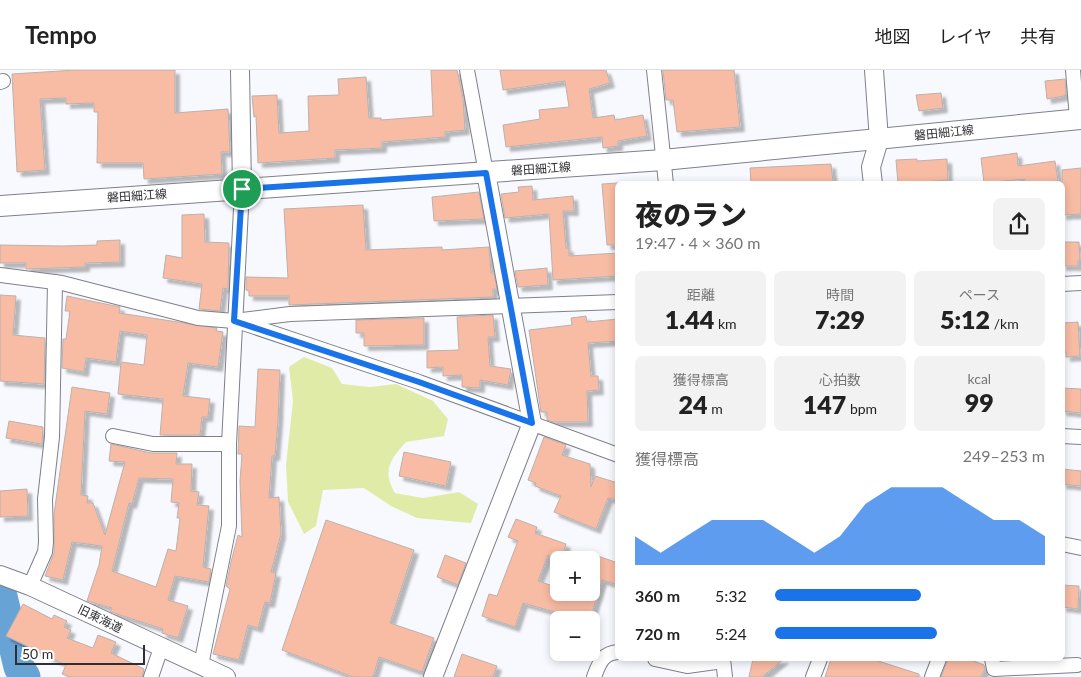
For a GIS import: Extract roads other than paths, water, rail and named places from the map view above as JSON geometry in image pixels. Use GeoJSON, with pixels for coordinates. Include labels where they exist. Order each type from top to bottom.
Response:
{"type":"FeatureCollection","features":[{"type":"Feature","properties":{"kind":"main road","name":"磐田細江線"},"geometry":{"type":"LineString","coordinates":[[0,206],[663,160],[1079,119]]}},
{"type":"Feature","properties":{"kind":"street"},"geometry":{"type":"LineString","coordinates":[[201,665],[229,526],[229,444],[242,189],[240,70]]}},
{"type":"Feature","properties":{"kind":"street"},"geometry":{"type":"LineString","coordinates":[[434,677],[532,423],[468,70]]}},
{"type":"Feature","properties":{"kind":"street"},"geometry":{"type":"LineString","coordinates":[[654,70],[666,181]]}},
{"type":"Feature","properties":{"kind":"street"},"geometry":{"type":"LineString","coordinates":[[873,181],[871,167],[879,140],[874,70]]}},
{"type":"Feature","properties":{"kind":"street"},"geometry":{"type":"LineString","coordinates":[[1073,70],[1079,119]]}},
{"type":"Feature","properties":{"kind":"street"},"geometry":{"type":"LineString","coordinates":[[0,275],[55,282],[198,318],[234,321],[290,314],[615,302]]}},
{"type":"Feature","properties":{"kind":"street"},"geometry":{"type":"LineString","coordinates":[[30,586],[45,552],[46,542],[46,480],[52,437],[55,282]]}},
{"type":"Feature","properties":{"kind":"street"},"geometry":{"type":"LineString","coordinates":[[1065,284],[1081,283]]}},
{"type":"Feature","properties":{"kind":"street"},"geometry":{"type":"LineString","coordinates":[[234,321],[419,382],[615,454]]}},
{"type":"Feature","properties":{"kind":"street"},"geometry":{"type":"LineString","coordinates":[[113,436],[153,444],[229,444]]}},
{"type":"Feature","properties":{"kind":"street"},"geometry":{"type":"LineString","coordinates":[[1065,436],[1081,437]]}},
{"type":"Feature","properties":{"kind":"street"},"geometry":{"type":"LineString","coordinates":[[1065,545],[1081,548]]}},
{"type":"Feature","properties":{"kind":"street","name":"旧東海道"},"geometry":{"type":"LineString","coordinates":[[0,574],[30,586],[226,677]]}},
{"type":"Feature","properties":{"kind":"street"},"geometry":{"type":"LineString","coordinates":[[151,677],[160,648]]}},
{"type":"Feature","properties":{"kind":"street"},"geometry":{"type":"LineString","coordinates":[[594,677],[602,658],[610,652],[615,652]]}},
{"type":"Feature","properties":{"kind":"street"},"geometry":{"type":"LineString","coordinates":[[664,661],[687,666],[717,661]]}},
{"type":"Feature","properties":{"kind":"street"},"geometry":{"type":"LineString","coordinates":[[723,661],[725,677]]}},
{"type":"Feature","properties":{"kind":"street"},"geometry":{"type":"LineString","coordinates":[[813,677],[819,661]]}},
{"type":"Feature","properties":{"kind":"street"},"geometry":{"type":"LineString","coordinates":[[932,677],[938,661]]}},
{"type":"Feature","properties":{"kind":"street"},"geometry":{"type":"LineString","coordinates":[[994,668],[1077,665]]}},
{"type":"Feature","properties":{"kind":"waterway"},"geometry":{"type":"LineString","coordinates":[[0,588],[19,667],[25,677]]}}]}
